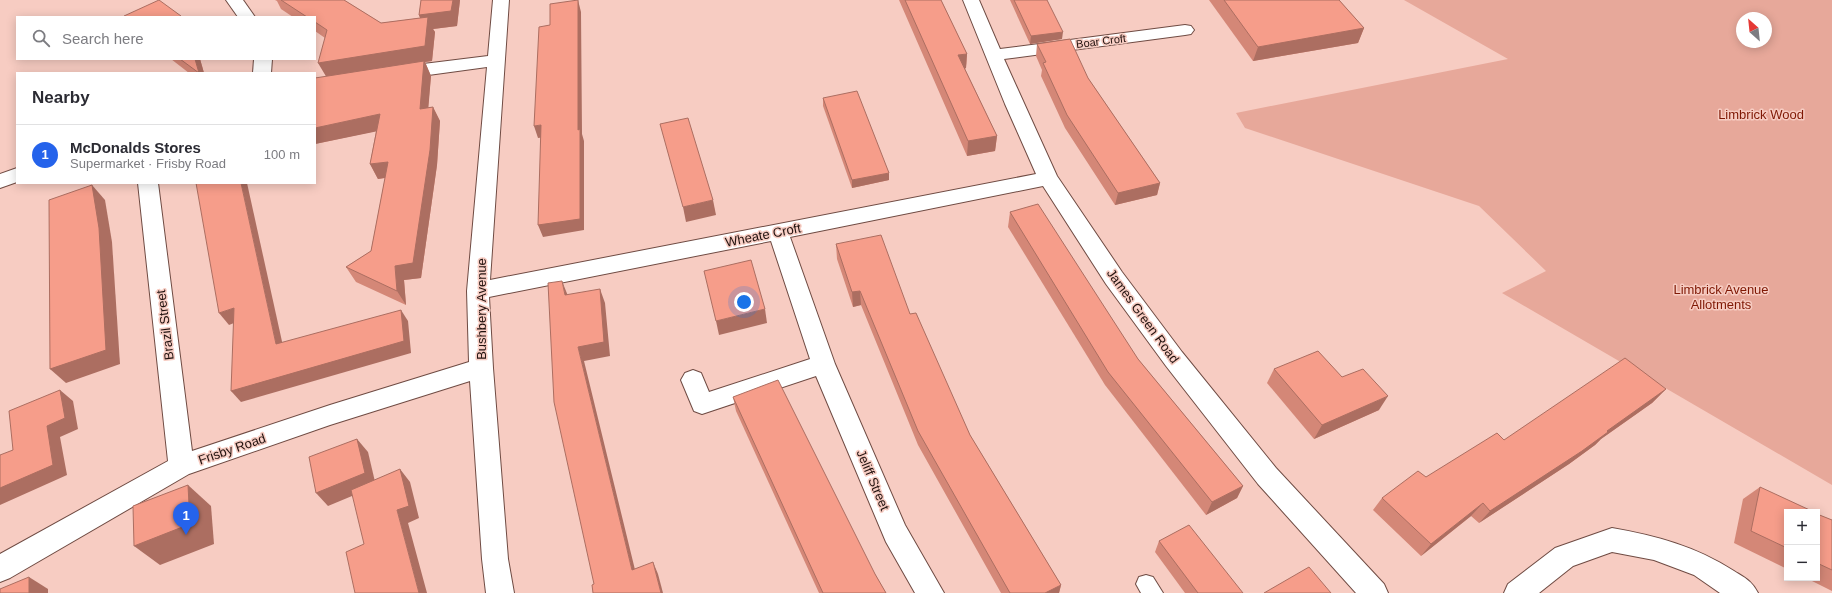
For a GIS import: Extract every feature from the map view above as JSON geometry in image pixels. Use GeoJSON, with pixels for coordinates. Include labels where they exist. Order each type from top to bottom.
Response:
{"type":"FeatureCollection","features":[{"type":"Feature","properties":{"kind":"street"},"geometry":{"type":"LineString","coordinates":[[234,0],[246,16]]}},
{"type":"Feature","properties":{"kind":"street","name":"Bushbery Avenue"},"geometry":{"type":"LineString","coordinates":[[500,593],[495,559],[481,368],[478,291],[495,60],[501,0]]}},
{"type":"Feature","properties":{"kind":"street","name":"James Green Road"},"geometry":{"type":"LineString","coordinates":[[971,0],[1048,178],[1114,278],[1174,359],[1267,476],[1374,593]]}},
{"type":"Feature","properties":{"kind":"street","name":"Boar Croft"},"geometry":{"type":"LineString","coordinates":[[994,55],[1185,30]]}},
{"type":"Feature","properties":{"kind":"street"},"geometry":{"type":"LineString","coordinates":[[262,72],[263,60]]}},
{"type":"Feature","properties":{"kind":"street"},"geometry":{"type":"LineString","coordinates":[[381,76],[495,60]]}},
{"type":"Feature","properties":{"kind":"street"},"geometry":{"type":"LineString","coordinates":[[0,181],[16,175]]}},
{"type":"Feature","properties":{"kind":"street","name":"Wheate Croft"},"geometry":{"type":"LineString","coordinates":[[478,291],[1048,178]]}},
{"type":"Feature","properties":{"kind":"street","name":"Brazil Street"},"geometry":{"type":"LineString","coordinates":[[148,184],[181,466]]}},
{"type":"Feature","properties":{"kind":"street","name":"Jeliff Street"},"geometry":{"type":"LineString","coordinates":[[778,232],[823,364],[895,532],[930,593]]}},
{"type":"Feature","properties":{"kind":"street"},"geometry":{"type":"LineString","coordinates":[[693,380],[702,404],[823,364]]}},
{"type":"Feature","properties":{"kind":"street","name":"Frisby Road"},"geometry":{"type":"LineString","coordinates":[[0,569],[181,466],[330,415],[481,368]]}},
{"type":"Feature","properties":{"kind":"street"},"geometry":{"type":"LineString","coordinates":[[1518,593],[1564,557],[1612,540],[1654,548],[1703,566],[1744,593]]}},
{"type":"Feature","properties":{"kind":"green space","name":"Limbrick Avenue Allotments"},"geometry":{"type":"Polygon","coordinates":[[[1404,0],[1832,0],[1832,485],[1502,293],[1546,271],[1479,206],[1245,128],[1236,113],[1508,59],[1404,0]]]}},
{"type":"Feature","properties":{"kind":"building"},"geometry":{"type":"Polygon","coordinates":[[[159,0],[181,16],[124,16],[159,0]]]}},
{"type":"Feature","properties":{"kind":"building"},"geometry":{"type":"Polygon","coordinates":[[[281,0],[344,0],[381,23],[428,17],[425,46],[318,63],[327,30],[316,23],[316,16],[305,16],[281,0]]]}},
{"type":"Feature","properties":{"kind":"building"},"geometry":{"type":"Polygon","coordinates":[[[421,0],[453,0],[451,11],[419,15],[421,0]]]}},
{"type":"Feature","properties":{"kind":"building"},"geometry":{"type":"Polygon","coordinates":[[[578,0],[580,219],[538,225],[541,125],[534,126],[539,27],[550,25],[550,4],[578,0]]]}},
{"type":"Feature","properties":{"kind":"building"},"geometry":{"type":"Polygon","coordinates":[[[905,0],[941,0],[967,54],[958,55],[997,136],[968,141],[905,0]]]}},
{"type":"Feature","properties":{"kind":"building"},"geometry":{"type":"Polygon","coordinates":[[[1014,0],[1047,0],[1063,32],[1031,36],[1014,0]]]}},
{"type":"Feature","properties":{"kind":"building"},"geometry":{"type":"Polygon","coordinates":[[[1224,0],[1339,0],[1364,28],[1258,47],[1224,0]]]}},
{"type":"Feature","properties":{"kind":"building"},"geometry":{"type":"Polygon","coordinates":[[[1070,39],[1088,78],[1160,183],[1118,193],[1067,115],[1043,63],[1046,62],[1037,44],[1070,39]]]}},
{"type":"Feature","properties":{"kind":"building"},"geometry":{"type":"Polygon","coordinates":[[[181,60],[195,60],[198,72],[181,60]]]}},
{"type":"Feature","properties":{"kind":"building"},"geometry":{"type":"Polygon","coordinates":[[[424,61],[420,109],[433,107],[430,150],[413,263],[395,266],[397,291],[346,267],[371,251],[388,162],[370,164],[380,114],[316,128],[316,78],[424,61]]]}},
{"type":"Feature","properties":{"kind":"building"},"geometry":{"type":"Polygon","coordinates":[[[857,91],[889,173],[852,180],[823,98],[857,91]]]}},
{"type":"Feature","properties":{"kind":"building"},"geometry":{"type":"Polygon","coordinates":[[[688,118],[713,200],[683,207],[660,124],[688,118]]]}},
{"type":"Feature","properties":{"kind":"building"},"geometry":{"type":"Polygon","coordinates":[[[196,184],[241,184],[276,344],[401,310],[404,341],[231,391],[234,308],[219,313],[196,184]]]}},
{"type":"Feature","properties":{"kind":"building"},"geometry":{"type":"Polygon","coordinates":[[[92,185],[99,228],[106,350],[50,369],[49,200],[92,185]]]}},
{"type":"Feature","properties":{"kind":"building"},"geometry":{"type":"Polygon","coordinates":[[[1038,204],[1138,359],[1243,486],[1212,502],[1108,372],[1010,212],[1038,204]]]}},
{"type":"Feature","properties":{"kind":"building"},"geometry":{"type":"Polygon","coordinates":[[[881,235],[910,314],[916,313],[970,435],[1061,585],[1045,593],[1010,593],[918,431],[860,291],[852,292],[836,244],[881,235]]]}},
{"type":"Feature","properties":{"kind":"building"},"geometry":{"type":"Polygon","coordinates":[[[751,260],[765,309],[716,321],[704,271],[751,260]]]}},
{"type":"Feature","properties":{"kind":"building"},"geometry":{"type":"Polygon","coordinates":[[[562,281],[565,295],[600,289],[604,342],[578,347],[632,570],[653,562],[661,593],[593,593],[592,585],[594,584],[554,402],[548,283],[562,281]]]}},
{"type":"Feature","properties":{"kind":"building"},"geometry":{"type":"Polygon","coordinates":[[[1318,351],[1342,377],[1363,369],[1388,396],[1322,425],[1274,369],[1318,351]]]}},
{"type":"Feature","properties":{"kind":"building"},"geometry":{"type":"Polygon","coordinates":[[[1625,358],[1666,389],[1607,431],[1608,432],[1582,451],[1490,511],[1483,503],[1431,544],[1382,498],[1418,471],[1426,477],[1497,433],[1504,440],[1625,358]]]}},
{"type":"Feature","properties":{"kind":"building"},"geometry":{"type":"Polygon","coordinates":[[[778,380],[875,574],[886,593],[823,593],[733,397],[778,380]]]}},
{"type":"Feature","properties":{"kind":"building"},"geometry":{"type":"Polygon","coordinates":[[[60,390],[65,418],[47,426],[53,465],[0,488],[0,455],[13,450],[9,411],[60,390]]]}},
{"type":"Feature","properties":{"kind":"building"},"geometry":{"type":"Polygon","coordinates":[[[357,439],[365,473],[316,493],[309,457],[357,439]]]}},
{"type":"Feature","properties":{"kind":"building"},"geometry":{"type":"Polygon","coordinates":[[[400,469],[409,506],[397,510],[419,593],[355,593],[346,552],[364,544],[351,490],[400,469]]]}},
{"type":"Feature","properties":{"kind":"building"},"geometry":{"type":"Polygon","coordinates":[[[188,485],[190,524],[134,546],[133,506],[188,485]]]}},
{"type":"Feature","properties":{"kind":"building"},"geometry":{"type":"Polygon","coordinates":[[[1760,487],[1808,509],[1784,509],[1784,547],[1751,531],[1760,487]]]}},
{"type":"Feature","properties":{"kind":"building"},"geometry":{"type":"Polygon","coordinates":[[[1820,515],[1832,520],[1832,570],[1820,564],[1820,515]]]}},
{"type":"Feature","properties":{"kind":"building"},"geometry":{"type":"Polygon","coordinates":[[[1189,525],[1243,593],[1198,593],[1159,541],[1189,525]]]}},
{"type":"Feature","properties":{"kind":"building"},"geometry":{"type":"Polygon","coordinates":[[[1309,567],[1331,593],[1264,593],[1309,567]]]}},
{"type":"Feature","properties":{"kind":"building"},"geometry":{"type":"Polygon","coordinates":[[[29,577],[29,593],[0,593],[0,589],[29,577]]]}},
{"type":"Feature","properties":{"kind":"place","name":"McDonalds Stores"},"geometry":{"type":"Point","coordinates":[186,535]}},
{"type":"Feature","properties":{"kind":"park label","name":"Limbrick Wood"},"geometry":{"type":"Point","coordinates":[1761,114]}}]}
